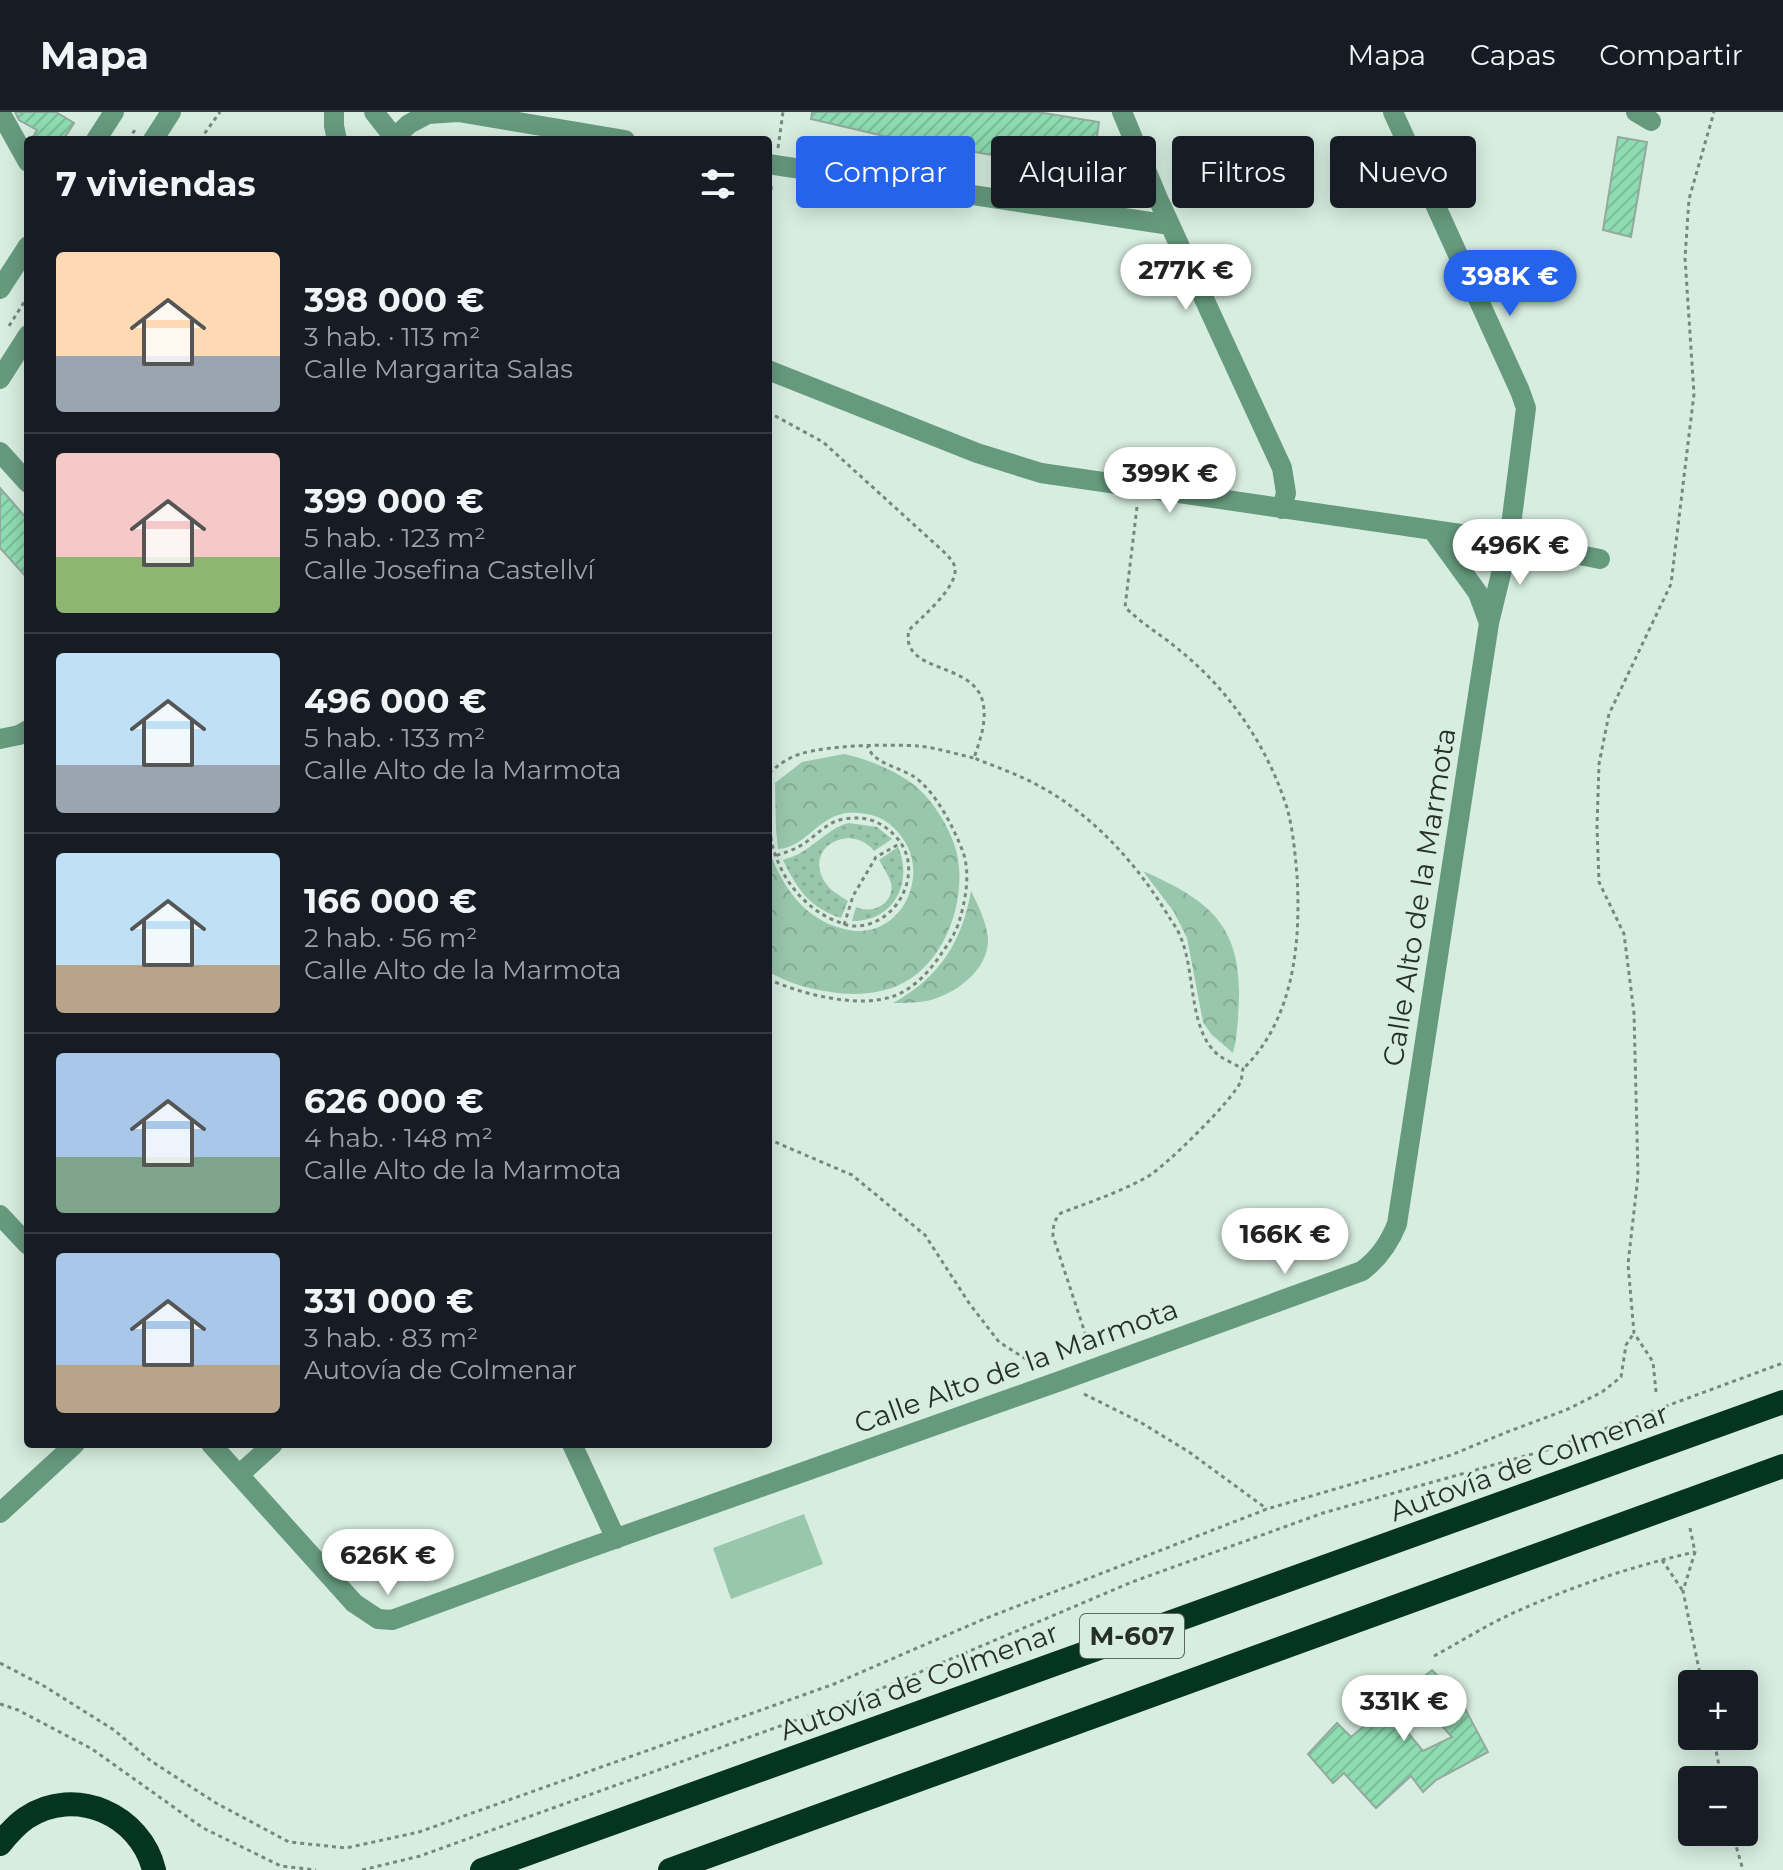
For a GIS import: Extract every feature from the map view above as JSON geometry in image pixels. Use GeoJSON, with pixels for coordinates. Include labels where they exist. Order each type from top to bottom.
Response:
{"type":"FeatureCollection","features":[{"type":"Feature","properties":{"kind":"highway","name":"Autovía de Colmenar"},"geometry":{"type":"LineString","coordinates":[[482,1870],[1783,1402]]}},
{"type":"Feature","properties":{"kind":"highway","name":"M-607"},"geometry":{"type":"LineString","coordinates":[[670,1870],[1783,1466]]}},
{"type":"Feature","properties":{"kind":"highway"},"geometry":{"type":"LineString","coordinates":[[0,1844],[11,1830],[28,1817],[48,1808],[84,1805],[100,1808],[135,1832],[145,1845],[154,1870]]}},
{"type":"Feature","properties":{"kind":"street"},"geometry":{"type":"LineString","coordinates":[[0,112],[24,155]]}},
{"type":"Feature","properties":{"kind":"street"},"geometry":{"type":"LineString","coordinates":[[99,136],[114,112]]}},
{"type":"Feature","properties":{"kind":"street"},"geometry":{"type":"LineString","coordinates":[[156,136],[171,112]]}},
{"type":"Feature","properties":{"kind":"street"},"geometry":{"type":"LineString","coordinates":[[334,112],[336,136]]}},
{"type":"Feature","properties":{"kind":"street"},"geometry":{"type":"LineString","coordinates":[[374,112],[393,136]]}},
{"type":"Feature","properties":{"kind":"street"},"geometry":{"type":"LineString","coordinates":[[398,136],[409,124],[428,114],[458,112],[601,136]]}},
{"type":"Feature","properties":{"kind":"street"},"geometry":{"type":"LineString","coordinates":[[1122,112],[1170,225],[1282,468],[1286,493],[1282,509]]}},
{"type":"Feature","properties":{"kind":"street","name":"Calle Alto de la Marmota"},"geometry":{"type":"LineString","coordinates":[[215,1448],[354,1603],[378,1619],[392,1620],[1362,1271],[1375,1261],[1397,1224],[1489,623],[1509,541],[1526,408],[1393,112]]}},
{"type":"Feature","properties":{"kind":"street"},"geometry":{"type":"LineString","coordinates":[[772,165],[1170,225]]}},
{"type":"Feature","properties":{"kind":"street"},"geometry":{"type":"LineString","coordinates":[[0,289],[24,252]]}},
{"type":"Feature","properties":{"kind":"street"},"geometry":{"type":"LineString","coordinates":[[0,379],[24,341]]}},
{"type":"Feature","properties":{"kind":"street"},"geometry":{"type":"LineString","coordinates":[[772,372],[977,453],[1041,473],[1509,541],[1600,559]]}},
{"type":"Feature","properties":{"kind":"street"},"geometry":{"type":"LineString","coordinates":[[0,452],[24,479]]}},
{"type":"Feature","properties":{"kind":"street"},"geometry":{"type":"LineString","coordinates":[[1433,531],[1478,593],[1489,623]]}},
{"type":"Feature","properties":{"kind":"street"},"geometry":{"type":"LineString","coordinates":[[0,739],[24,732]]}},
{"type":"Feature","properties":{"kind":"street"},"geometry":{"type":"LineString","coordinates":[[0,1215],[24,1241]]}},
{"type":"Feature","properties":{"kind":"street"},"geometry":{"type":"LineString","coordinates":[[0,1513],[71,1448]]}},
{"type":"Feature","properties":{"kind":"street"},"geometry":{"type":"LineString","coordinates":[[239,1475],[269,1448]]}},
{"type":"Feature","properties":{"kind":"street"},"geometry":{"type":"LineString","coordinates":[[574,1448],[616,1539]]}},
{"type":"Feature","properties":{"kind":"path"},"geometry":{"type":"LineString","coordinates":[[203,136],[220,112]]}},
{"type":"Feature","properties":{"kind":"path"},"geometry":{"type":"LineString","coordinates":[[1656,1392],[1653,1362],[1634,1333],[1628,1264],[1638,1176],[1634,1013],[1624,934],[1599,882],[1599,764],[1609,714],[1671,584],[1694,394],[1685,258],[1689,199],[1714,112]]}},
{"type":"Feature","properties":{"kind":"path"},"geometry":{"type":"LineString","coordinates":[[7,328],[24,302]]}},
{"type":"Feature","properties":{"kind":"path"},"geometry":{"type":"LineString","coordinates":[[772,414],[823,442],[953,563],[955,570],[951,585],[909,630],[907,640],[916,656],[958,674],[978,691],[983,702],[983,729],[974,758]]}},
{"type":"Feature","properties":{"kind":"path"},"geometry":{"type":"LineString","coordinates":[[1097,1367],[1053,1236],[1056,1217],[1149,1176],[1167,1163],[1229,1099],[1242,1080],[1243,1069],[1255,1057],[1280,1014],[1290,984],[1295,954],[1298,903],[1296,858],[1288,812],[1276,775],[1258,743],[1230,701],[1198,667],[1125,607],[1140,489]]}},
{"type":"Feature","properties":{"kind":"path"},"geometry":{"type":"LineString","coordinates":[[772,981],[808,994],[848,1000],[892,997],[913,986],[934,964],[955,933],[963,910],[966,886],[964,857],[955,834],[929,790],[916,778],[875,757],[867,746]]}},
{"type":"Feature","properties":{"kind":"path"},"geometry":{"type":"LineString","coordinates":[[772,770],[800,754],[819,750],[920,746],[974,758],[1043,788],[1075,809],[1100,831],[1156,894],[1181,937],[1192,976],[1198,1024],[1219,1056],[1243,1069]]}},
{"type":"Feature","properties":{"kind":"path"},"geometry":{"type":"LineString","coordinates":[[772,836],[775,856],[803,900],[816,912],[844,925],[870,924],[887,915],[905,890],[910,872],[901,843],[887,827],[875,820],[858,817],[840,819],[826,825],[797,848],[775,856]]}},
{"type":"Feature","properties":{"kind":"path"},"geometry":{"type":"LineString","coordinates":[[844,925],[853,896],[876,857],[901,843]]}},
{"type":"Feature","properties":{"kind":"path"},"geometry":{"type":"LineString","coordinates":[[772,1141],[852,1175],[925,1235],[969,1303],[999,1342],[1060,1381],[1140,1422],[1189,1452],[1267,1509]]}},
{"type":"Feature","properties":{"kind":"path"},"geometry":{"type":"LineString","coordinates":[[0,1663],[44,1686],[114,1730],[151,1761],[228,1810],[289,1842],[346,1848],[419,1832],[541,1790],[834,1684],[984,1619],[1267,1509],[1451,1455],[1566,1410],[1602,1392],[1621,1377],[1626,1345],[1634,1333]]}},
{"type":"Feature","properties":{"kind":"path"},"geometry":{"type":"LineString","coordinates":[[362,1870],[420,1856],[866,1695],[1132,1582],[1323,1513],[1550,1449],[1783,1363]]}},
{"type":"Feature","properties":{"kind":"path"},"geometry":{"type":"LineString","coordinates":[[1683,1591],[1695,1552],[1690,1528]]}},
{"type":"Feature","properties":{"kind":"path"},"geometry":{"type":"LineString","coordinates":[[1434,1656],[1510,1614],[1585,1584],[1695,1552]]}},
{"type":"Feature","properties":{"kind":"path"},"geometry":{"type":"LineString","coordinates":[[1662,1560],[1683,1591],[1699,1670]]}},
{"type":"Feature","properties":{"kind":"path"},"geometry":{"type":"LineString","coordinates":[[0,1704],[18,1710],[92,1749],[203,1828],[281,1866],[316,1870]]}},
{"type":"Feature","properties":{"kind":"path"},"geometry":{"type":"LineString","coordinates":[[1736,1846],[1743,1870]]}},
{"type":"Feature","properties":{"kind":"green space"},"geometry":{"type":"Polygon","coordinates":[[[844,754],[885,768],[921,791],[948,829],[955,846],[959,872],[956,909],[942,944],[931,960],[903,983],[868,993],[840,993],[790,982],[772,973],[772,856],[787,887],[805,909],[829,924],[847,930],[869,930],[893,917],[909,895],[912,882],[911,855],[905,842],[889,824],[872,815],[851,813],[833,817],[795,844],[778,849],[775,783],[802,762],[844,754]]]}},
{"type":"Feature","properties":{"kind":"green space"},"geometry":{"type":"Polygon","coordinates":[[[849,823],[877,827],[892,839],[874,851],[864,842],[841,839],[831,843],[824,851],[820,872],[829,887],[848,901],[841,918],[821,909],[806,896],[783,860],[849,823]]]}},
{"type":"Feature","properties":{"kind":"green space"},"geometry":{"type":"Polygon","coordinates":[[[898,847],[903,874],[896,898],[879,915],[852,921],[856,907],[876,908],[890,896],[891,883],[879,860],[898,847]]]}},
{"type":"Feature","properties":{"kind":"green space"},"geometry":{"type":"Polygon","coordinates":[[[1143,871],[1202,904],[1226,932],[1234,950],[1238,972],[1238,1019],[1233,1053],[1211,1034],[1203,1022],[1187,938],[1174,912],[1143,871]]]}},
{"type":"Feature","properties":{"kind":"green space"},"geometry":{"type":"Polygon","coordinates":[[[971,891],[984,920],[988,939],[987,950],[977,970],[961,986],[941,997],[921,1002],[893,1003],[923,982],[946,957],[961,926],[971,891]]]}},
{"type":"Feature","properties":{"kind":"green space"},"geometry":{"type":"Polygon","coordinates":[[[804,1514],[823,1564],[731,1599],[713,1548],[804,1514]]]}},
{"type":"Feature","properties":{"kind":"building"},"geometry":{"type":"Polygon","coordinates":[[[15,112],[56,112],[74,123],[66,136],[33,136],[37,130],[19,120],[15,112]]]}},
{"type":"Feature","properties":{"kind":"building"},"geometry":{"type":"Polygon","coordinates":[[[812,112],[1038,112],[1099,122],[1097,136],[991,136],[991,155],[975,152],[975,136],[884,136],[811,119],[812,112]]]}},
{"type":"Feature","properties":{"kind":"building"},"geometry":{"type":"Polygon","coordinates":[[[1618,137],[1647,142],[1631,237],[1603,230],[1618,137]]]}},
{"type":"Feature","properties":{"kind":"building"},"geometry":{"type":"Polygon","coordinates":[[[0,488],[24,515],[24,575],[0,548],[0,488]]]}},
{"type":"Feature","properties":{"kind":"building"},"geometry":{"type":"Polygon","coordinates":[[[1432,1670],[1461,1701],[1488,1752],[1436,1780],[1423,1792],[1411,1776],[1376,1808],[1344,1773],[1333,1783],[1308,1754],[1337,1723],[1351,1737],[1432,1670]],[[1426,1708],[1404,1728],[1423,1751],[1452,1737],[1426,1708]]]}}]}
